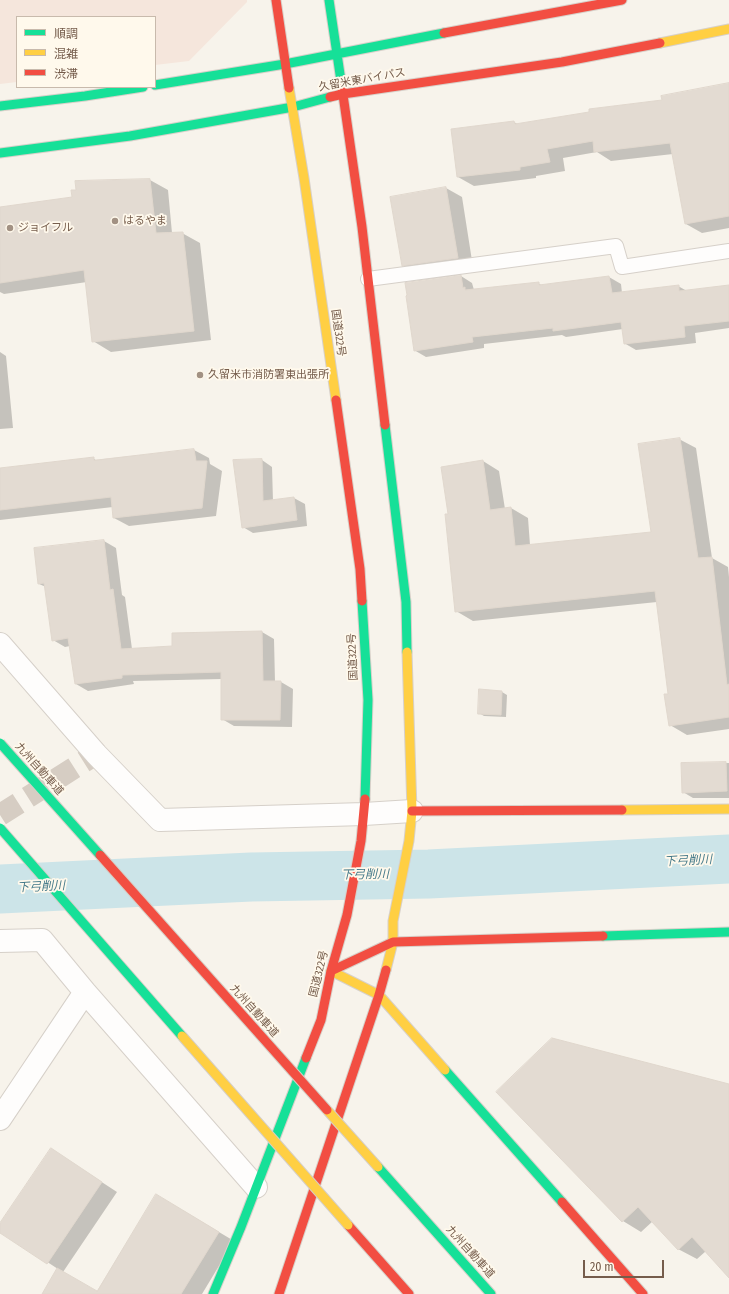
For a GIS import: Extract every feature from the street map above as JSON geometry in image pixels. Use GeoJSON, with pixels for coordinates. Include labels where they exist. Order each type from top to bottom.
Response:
{"type":"FeatureCollection","features":[{"type":"Feature","properties":{"kind":"main road","name":"国道322号"},"geometry":{"type":"LineString","coordinates":[[213,1294],[241,1227],[321,1020],[331,971],[347,915],[361,841],[364,814],[368,700],[360,569],[276,0]]}},
{"type":"Feature","properties":{"kind":"main road"},"geometry":{"type":"LineString","coordinates":[[279,1294],[379,995],[393,942],[393,921],[409,841],[412,811],[406,602],[362,227],[328,0]]}},
{"type":"Feature","properties":{"kind":"main road"},"geometry":{"type":"LineString","coordinates":[[156,85],[285,64],[495,22],[622,0]]}},
{"type":"Feature","properties":{"kind":"main road","name":"久留米東バイパス"},"geometry":{"type":"LineString","coordinates":[[0,153],[130,136],[293,107],[343,94],[562,62],[729,29]]}},
{"type":"Feature","properties":{"kind":"main road"},"geometry":{"type":"LineString","coordinates":[[0,106],[137,88]]}},
{"type":"Feature","properties":{"kind":"main road","name":"九州自動車道"},"geometry":{"type":"LineString","coordinates":[[0,743],[491,1294]]}},
{"type":"Feature","properties":{"kind":"main road"},"geometry":{"type":"LineString","coordinates":[[412,811],[729,809]]}},
{"type":"Feature","properties":{"kind":"main road"},"geometry":{"type":"LineString","coordinates":[[0,828],[409,1294]]}},
{"type":"Feature","properties":{"kind":"main road"},"geometry":{"type":"LineString","coordinates":[[331,971],[393,942],[729,932]]}},
{"type":"Feature","properties":{"kind":"main road"},"geometry":{"type":"LineString","coordinates":[[331,971],[379,995],[643,1294]]}},
{"type":"Feature","properties":{"kind":"street"},"geometry":{"type":"LineString","coordinates":[[0,644],[96,754],[160,820],[364,814],[412,811]]}},
{"type":"Feature","properties":{"kind":"street"},"geometry":{"type":"LineString","coordinates":[[0,941],[42,940],[85,992],[256,1187]]}},
{"type":"Feature","properties":{"kind":"street"},"geometry":{"type":"LineString","coordinates":[[0,1119],[85,992]]}},
{"type":"Feature","properties":{"kind":"lane"},"geometry":{"type":"LineString","coordinates":[[368,279],[616,246],[622,267],[729,251]]}},
{"type":"Feature","properties":{"kind":"shaded area"},"geometry":{"type":"Polygon","coordinates":[[[0,0],[247,0],[247,2],[189,61],[156,65],[156,16],[16,16],[16,82],[0,84],[0,0]]]}},
{"type":"Feature","properties":{"kind":"building"},"geometry":{"type":"Polygon","coordinates":[[[729,83],[729,216],[685,224],[670,143],[594,152],[593,141],[547,149],[550,162],[520,167],[520,170],[457,177],[451,129],[514,121],[515,124],[589,112],[589,109],[662,100],[661,96],[729,83]]]}},
{"type":"Feature","properties":{"kind":"building"},"geometry":{"type":"Polygon","coordinates":[[[150,179],[156,233],[183,232],[194,331],[92,342],[84,270],[0,283],[0,207],[72,197],[71,190],[76,190],[75,181],[150,179]]]}},
{"type":"Feature","properties":{"kind":"building"},"geometry":{"type":"Polygon","coordinates":[[[446,187],[458,258],[402,266],[390,197],[446,187]]]}},
{"type":"Feature","properties":{"kind":"building"},"geometry":{"type":"Polygon","coordinates":[[[461,275],[463,288],[465,287],[465,290],[539,282],[539,285],[609,276],[612,293],[679,285],[679,291],[729,285],[729,321],[684,326],[685,337],[624,344],[621,322],[553,331],[553,328],[472,337],[473,342],[414,351],[405,283],[461,275]]]}},
{"type":"Feature","properties":{"kind":"building"},"geometry":{"type":"Polygon","coordinates":[[[680,438],[698,558],[712,557],[727,685],[729,684],[729,717],[669,726],[664,694],[668,694],[655,591],[455,612],[445,514],[448,514],[441,467],[483,460],[490,510],[511,507],[515,546],[651,532],[638,444],[680,438]]]}},
{"type":"Feature","properties":{"kind":"building"},"geometry":{"type":"Polygon","coordinates":[[[194,449],[196,461],[207,461],[202,508],[113,518],[111,497],[0,510],[0,468],[94,457],[94,460],[194,449]]]}},
{"type":"Feature","properties":{"kind":"building"},"geometry":{"type":"Polygon","coordinates":[[[262,459],[263,501],[294,497],[297,520],[242,528],[233,460],[262,459]]]}},
{"type":"Feature","properties":{"kind":"building"},"geometry":{"type":"Polygon","coordinates":[[[104,540],[110,590],[113,589],[121,649],[172,646],[172,633],[262,631],[263,681],[281,681],[280,720],[221,720],[221,672],[122,675],[122,678],[75,684],[68,638],[52,641],[44,583],[38,584],[34,548],[104,540]]]}},
{"type":"Feature","properties":{"kind":"building"},"geometry":{"type":"Polygon","coordinates":[[[479,689],[502,691],[501,715],[478,714],[479,689]]]}},
{"type":"Feature","properties":{"kind":"building"},"geometry":{"type":"Polygon","coordinates":[[[726,762],[727,791],[682,793],[681,763],[726,762]]]}},
{"type":"Feature","properties":{"kind":"building"},"geometry":{"type":"Polygon","coordinates":[[[552,1038],[729,1084],[729,1278],[692,1237],[678,1250],[638,1207],[622,1222],[496,1092],[552,1038]]]}},
{"type":"Feature","properties":{"kind":"building"},"geometry":{"type":"Polygon","coordinates":[[[51,1148],[102,1182],[47,1264],[0,1233],[0,1223],[51,1148]]]}},
{"type":"Feature","properties":{"kind":"building"},"geometry":{"type":"Polygon","coordinates":[[[156,1194],[219,1232],[181,1294],[42,1294],[57,1268],[97,1291],[156,1194]]]}},
{"type":"Feature","properties":{"kind":"waterway","name":"下弓削川"},"geometry":{"type":"LineString","coordinates":[[0,889],[251,877],[429,874],[729,859]]}},
{"type":"Feature","properties":{"kind":"tunnel"},"geometry":{"type":"LineString","coordinates":[[0,815],[96,754]]}},
{"type":"Feature","properties":{"kind":"traffic: fast"},"geometry":{"type":"LineString","coordinates":[[329,0],[341,81]]}},
{"type":"Feature","properties":{"kind":"traffic: fast"},"geometry":{"type":"LineString","coordinates":[[156,85],[285,64],[444,33]]}},
{"type":"Feature","properties":{"kind":"traffic: fast"},"geometry":{"type":"LineString","coordinates":[[0,106],[137,88]]}},
{"type":"Feature","properties":{"kind":"traffic: fast"},"geometry":{"type":"LineString","coordinates":[[0,153],[130,136],[293,107],[330,97]]}},
{"type":"Feature","properties":{"kind":"traffic: fast"},"geometry":{"type":"LineString","coordinates":[[385,425],[406,602],[407,652]]}},
{"type":"Feature","properties":{"kind":"traffic: fast"},"geometry":{"type":"LineString","coordinates":[[362,601],[368,700],[365,799]]}},
{"type":"Feature","properties":{"kind":"traffic: fast"},"geometry":{"type":"LineString","coordinates":[[0,743],[100,855]]}},
{"type":"Feature","properties":{"kind":"traffic: fast"},"geometry":{"type":"LineString","coordinates":[[0,828],[182,1036]]}},
{"type":"Feature","properties":{"kind":"traffic: fast"},"geometry":{"type":"LineString","coordinates":[[603,936],[729,932]]}},
{"type":"Feature","properties":{"kind":"traffic: fast"},"geometry":{"type":"LineString","coordinates":[[213,1294],[241,1227],[306,1058]]}},
{"type":"Feature","properties":{"kind":"traffic: fast"},"geometry":{"type":"LineString","coordinates":[[445,1070],[562,1202]]}},
{"type":"Feature","properties":{"kind":"traffic: fast"},"geometry":{"type":"LineString","coordinates":[[378,1167],[491,1294]]}},
{"type":"Feature","properties":{"kind":"traffic: slow"},"geometry":{"type":"LineString","coordinates":[[660,43],[729,29]]}},
{"type":"Feature","properties":{"kind":"traffic: slow"},"geometry":{"type":"LineString","coordinates":[[289,88],[304,178],[336,400]]}},
{"type":"Feature","properties":{"kind":"traffic: slow"},"geometry":{"type":"LineString","coordinates":[[386,970],[393,942],[393,921],[409,841],[412,811],[407,652]]}},
{"type":"Feature","properties":{"kind":"traffic: slow"},"geometry":{"type":"LineString","coordinates":[[622,810],[729,809]]}},
{"type":"Feature","properties":{"kind":"traffic: slow"},"geometry":{"type":"LineString","coordinates":[[331,971],[379,995],[445,1070]]}},
{"type":"Feature","properties":{"kind":"traffic: slow"},"geometry":{"type":"LineString","coordinates":[[182,1036],[348,1225]]}},
{"type":"Feature","properties":{"kind":"traffic: slow"},"geometry":{"type":"LineString","coordinates":[[327,1110],[378,1167]]}},
{"type":"Feature","properties":{"kind":"traffic: jam"},"geometry":{"type":"LineString","coordinates":[[276,0],[289,88]]}},
{"type":"Feature","properties":{"kind":"traffic: jam"},"geometry":{"type":"LineString","coordinates":[[444,33],[622,0]]}},
{"type":"Feature","properties":{"kind":"traffic: jam"},"geometry":{"type":"LineString","coordinates":[[330,97],[562,62],[660,43]]}},
{"type":"Feature","properties":{"kind":"traffic: jam"},"geometry":{"type":"LineString","coordinates":[[341,81],[362,227],[385,425]]}},
{"type":"Feature","properties":{"kind":"traffic: jam"},"geometry":{"type":"LineString","coordinates":[[336,400],[360,569],[362,601]]}},
{"type":"Feature","properties":{"kind":"traffic: jam"},"geometry":{"type":"LineString","coordinates":[[306,1058],[321,1020],[331,971],[347,915],[361,841],[365,799]]}},
{"type":"Feature","properties":{"kind":"traffic: jam"},"geometry":{"type":"LineString","coordinates":[[412,811],[622,810]]}},
{"type":"Feature","properties":{"kind":"traffic: jam"},"geometry":{"type":"LineString","coordinates":[[100,855],[327,1110]]}},
{"type":"Feature","properties":{"kind":"traffic: jam"},"geometry":{"type":"LineString","coordinates":[[331,971],[393,942],[603,936]]}},
{"type":"Feature","properties":{"kind":"traffic: jam"},"geometry":{"type":"LineString","coordinates":[[279,1294],[386,970]]}},
{"type":"Feature","properties":{"kind":"traffic: jam"},"geometry":{"type":"LineString","coordinates":[[562,1202],[643,1294]]}},
{"type":"Feature","properties":{"kind":"traffic: jam"},"geometry":{"type":"LineString","coordinates":[[348,1225],[409,1294]]}},
{"type":"Feature","properties":{"kind":"place","name":"はるやま"},"geometry":{"type":"Point","coordinates":[115,221]}},
{"type":"Feature","properties":{"kind":"place","name":"ジョイフル"},"geometry":{"type":"Point","coordinates":[10,228]}},
{"type":"Feature","properties":{"kind":"place","name":"久留米市消防署東出張所"},"geometry":{"type":"Point","coordinates":[200,375]}}]}
